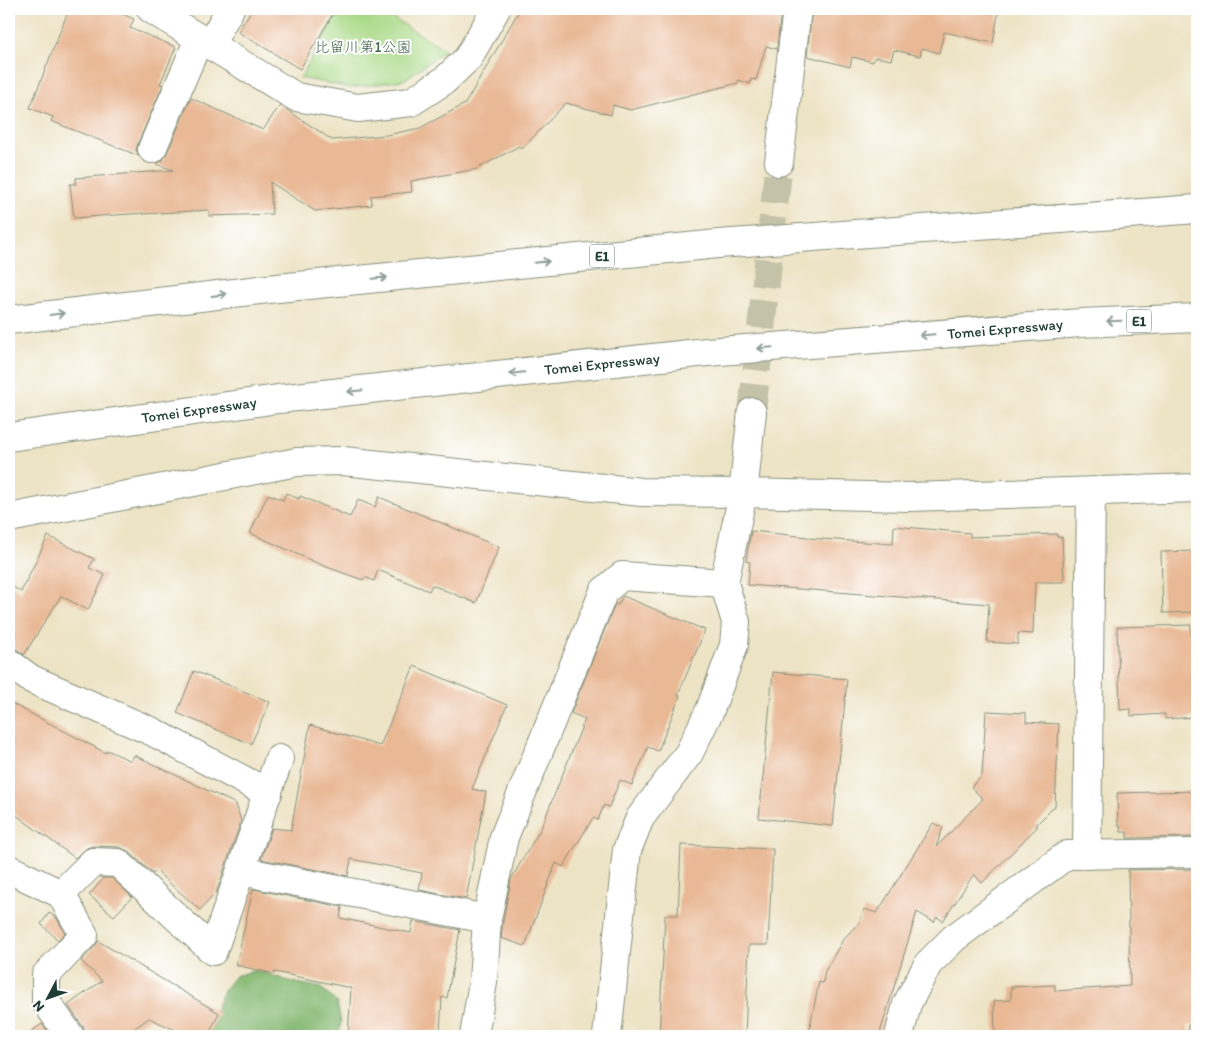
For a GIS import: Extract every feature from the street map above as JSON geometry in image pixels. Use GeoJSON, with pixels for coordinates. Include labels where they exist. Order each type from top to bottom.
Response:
{"type":"FeatureCollection","features":[{"type":"Feature","properties":{"kind":"main road"},"geometry":{"type":"LineString","coordinates":[[151,9],[296,97],[358,108],[411,102],[445,80],[468,58],[496,9]]}},
{"type":"Feature","properties":{"kind":"main road"},"geometry":{"type":"LineString","coordinates":[[152,149],[204,42],[230,9]]}},
{"type":"Feature","properties":{"kind":"main road"},"geometry":{"type":"LineString","coordinates":[[780,162],[797,9]]}},
{"type":"Feature","properties":{"kind":"main road","name":"E1"},"geometry":{"type":"LineString","coordinates":[[9,320],[268,289],[718,244],[1197,209]]}},
{"type":"Feature","properties":{"kind":"main road","name":"Tomei Expressway"},"geometry":{"type":"LineString","coordinates":[[9,437],[278,399],[707,352],[1081,323],[1197,318]]}},
{"type":"Feature","properties":{"kind":"main road"},"geometry":{"type":"LineString","coordinates":[[607,1036],[627,850],[640,818],[690,753],[710,710],[734,645],[736,622],[724,583],[743,493],[752,412]]}},
{"type":"Feature","properties":{"kind":"main road"},"geometry":{"type":"LineString","coordinates":[[9,518],[298,462],[343,461],[641,492],[909,497],[1197,488]]}},
{"type":"Feature","properties":{"kind":"main road"},"geometry":{"type":"LineString","coordinates":[[1088,855],[1091,492]]}},
{"type":"Feature","properties":{"kind":"main road"},"geometry":{"type":"LineString","coordinates":[[474,1036],[483,982],[487,919],[504,838],[604,591],[622,576],[724,583]]}},
{"type":"Feature","properties":{"kind":"main road"},"geometry":{"type":"LineString","coordinates":[[9,663],[31,679],[152,732],[268,793]]}},
{"type":"Feature","properties":{"kind":"main road"},"geometry":{"type":"LineString","coordinates":[[61,894],[93,862],[118,863],[214,951],[279,759]]}},
{"type":"Feature","properties":{"kind":"main road"},"geometry":{"type":"LineString","coordinates":[[899,1036],[907,1004],[928,964],[954,938],[1067,854],[1197,853]]}},
{"type":"Feature","properties":{"kind":"main road"},"geometry":{"type":"LineString","coordinates":[[9,869],[61,894],[84,935],[46,975],[46,1002],[70,1036]]}},
{"type":"Feature","properties":{"kind":"main road"},"geometry":{"type":"LineString","coordinates":[[241,871],[487,919]]}},
{"type":"Feature","properties":{"kind":"green space","name":"比留川第1公園"},"geometry":{"type":"Polygon","coordinates":[[[340,9],[378,9],[446,50],[404,80],[351,88],[300,78],[340,9]]]}},
{"type":"Feature","properties":{"kind":"green space"},"geometry":{"type":"Polygon","coordinates":[[[256,970],[292,982],[322,988],[337,1003],[341,1022],[339,1036],[193,1036],[213,1026],[223,991],[235,976],[256,970]]]}},
{"type":"Feature","properties":{"kind":"building"},"geometry":{"type":"Polygon","coordinates":[[[69,9],[110,9],[134,19],[130,28],[176,47],[160,84],[163,85],[138,143],[136,150],[139,156],[51,121],[53,117],[30,108],[69,9]]]}},
{"type":"Feature","properties":{"kind":"building"},"geometry":{"type":"Polygon","coordinates":[[[252,9],[336,9],[300,69],[238,32],[252,9]]]}},
{"type":"Feature","properties":{"kind":"building"},"geometry":{"type":"Polygon","coordinates":[[[520,9],[781,9],[777,49],[766,46],[756,80],[751,79],[750,84],[739,80],[738,83],[630,110],[613,105],[611,115],[566,103],[522,149],[519,146],[477,169],[411,181],[412,192],[371,196],[372,205],[315,211],[270,182],[272,214],[209,216],[209,210],[74,218],[70,184],[76,184],[76,178],[173,170],[156,164],[162,161],[166,155],[191,98],[263,130],[280,105],[332,140],[387,135],[420,128],[465,104],[520,9]]]}},
{"type":"Feature","properties":{"kind":"building"},"geometry":{"type":"Polygon","coordinates":[[[812,9],[999,9],[993,43],[944,32],[939,53],[922,48],[920,56],[894,50],[891,60],[875,57],[873,62],[852,57],[850,67],[807,56],[812,9]]]}},
{"type":"Feature","properties":{"kind":"building"},"geometry":{"type":"Polygon","coordinates":[[[286,493],[299,499],[300,496],[350,517],[358,500],[375,507],[379,497],[499,547],[476,603],[432,585],[429,591],[378,570],[374,581],[365,577],[363,580],[324,566],[250,533],[268,494],[283,500],[286,493]]]}},
{"type":"Feature","properties":{"kind":"building"},"geometry":{"type":"Polygon","coordinates":[[[894,526],[970,533],[970,537],[1057,534],[1057,537],[1062,537],[1064,582],[1035,582],[1033,634],[1018,633],[1018,644],[987,642],[989,604],[748,585],[750,562],[746,561],[751,531],[808,538],[893,544],[894,526]]]}},
{"type":"Feature","properties":{"kind":"building"},"geometry":{"type":"Polygon","coordinates":[[[48,536],[94,559],[89,568],[105,575],[88,610],[61,596],[24,655],[18,650],[9,648],[9,584],[21,592],[48,536]]]}},
{"type":"Feature","properties":{"kind":"building"},"geometry":{"type":"Polygon","coordinates":[[[1196,551],[1197,612],[1163,613],[1161,552],[1196,551]]]}},
{"type":"Feature","properties":{"kind":"building"},"geometry":{"type":"Polygon","coordinates":[[[623,596],[705,630],[678,695],[680,696],[658,751],[648,747],[632,785],[620,780],[609,807],[604,805],[598,820],[593,818],[563,867],[556,863],[525,946],[501,938],[511,879],[541,828],[585,719],[571,713],[615,604],[618,605],[623,596]]]}},
{"type":"Feature","properties":{"kind":"building"},"geometry":{"type":"Polygon","coordinates":[[[1191,625],[1193,679],[1197,678],[1197,717],[1165,719],[1165,714],[1131,716],[1131,709],[1120,710],[1117,627],[1191,625]]]}},
{"type":"Feature","properties":{"kind":"building"},"geometry":{"type":"Polygon","coordinates":[[[414,666],[507,705],[472,789],[486,792],[466,899],[419,890],[422,873],[351,859],[348,876],[261,859],[272,828],[291,830],[310,725],[380,746],[414,666]]]}},
{"type":"Feature","properties":{"kind":"building"},"geometry":{"type":"Polygon","coordinates":[[[194,671],[270,702],[251,744],[177,713],[194,671]]]}},
{"type":"Feature","properties":{"kind":"building"},"geometry":{"type":"Polygon","coordinates":[[[773,672],[847,679],[833,826],[759,818],[773,672]]]}},
{"type":"Feature","properties":{"kind":"building"},"geometry":{"type":"Polygon","coordinates":[[[9,702],[106,753],[107,750],[131,761],[134,755],[236,804],[241,821],[216,893],[200,910],[156,871],[153,874],[128,851],[119,847],[93,846],[87,848],[75,858],[9,810],[9,702]]]}},
{"type":"Feature","properties":{"kind":"building"},"geometry":{"type":"Polygon","coordinates":[[[986,711],[1026,713],[1026,722],[1059,724],[1055,806],[982,883],[974,874],[943,921],[937,917],[934,922],[917,912],[879,1036],[808,1036],[819,982],[823,983],[825,971],[844,938],[860,922],[864,909],[877,913],[933,823],[943,827],[936,847],[983,799],[971,787],[982,776],[986,711]]]}},
{"type":"Feature","properties":{"kind":"building"},"geometry":{"type":"Polygon","coordinates":[[[1197,791],[1197,837],[1127,838],[1127,832],[1121,832],[1120,825],[1118,825],[1117,793],[1197,791]]]}},
{"type":"Feature","properties":{"kind":"building"},"geometry":{"type":"Polygon","coordinates":[[[681,845],[773,849],[768,945],[749,945],[745,1036],[659,1036],[665,915],[678,915],[681,845]]]}},
{"type":"Feature","properties":{"kind":"building"},"geometry":{"type":"Polygon","coordinates":[[[1197,869],[1197,1025],[1188,1025],[1188,1036],[995,1036],[994,1001],[1011,1000],[1011,987],[1055,985],[1055,991],[1130,986],[1128,870],[1197,869]]]}},
{"type":"Feature","properties":{"kind":"building"},"geometry":{"type":"Polygon","coordinates":[[[102,878],[112,878],[132,897],[114,916],[89,895],[102,878]]]}},
{"type":"Feature","properties":{"kind":"building"},"geometry":{"type":"Polygon","coordinates":[[[253,889],[342,907],[340,918],[411,933],[413,921],[460,930],[447,998],[442,997],[440,1032],[430,1031],[430,1036],[348,1036],[351,988],[236,965],[253,889]]]}},
{"type":"Feature","properties":{"kind":"building"},"geometry":{"type":"Polygon","coordinates":[[[49,913],[56,917],[65,933],[58,940],[41,924],[49,913]]]}},
{"type":"Feature","properties":{"kind":"building"},"geometry":{"type":"Polygon","coordinates":[[[98,941],[219,1013],[208,1036],[188,1036],[149,1018],[124,1036],[85,1036],[83,1027],[68,1005],[102,981],[81,961],[98,941]]]}},
{"type":"Feature","properties":{"kind":"building"},"geometry":{"type":"Polygon","coordinates":[[[42,1024],[51,1036],[25,1036],[42,1024]]]}},
{"type":"Feature","properties":{"kind":"tunnel"},"geometry":{"type":"LineString","coordinates":[[752,412],[779,162]]}}]}
